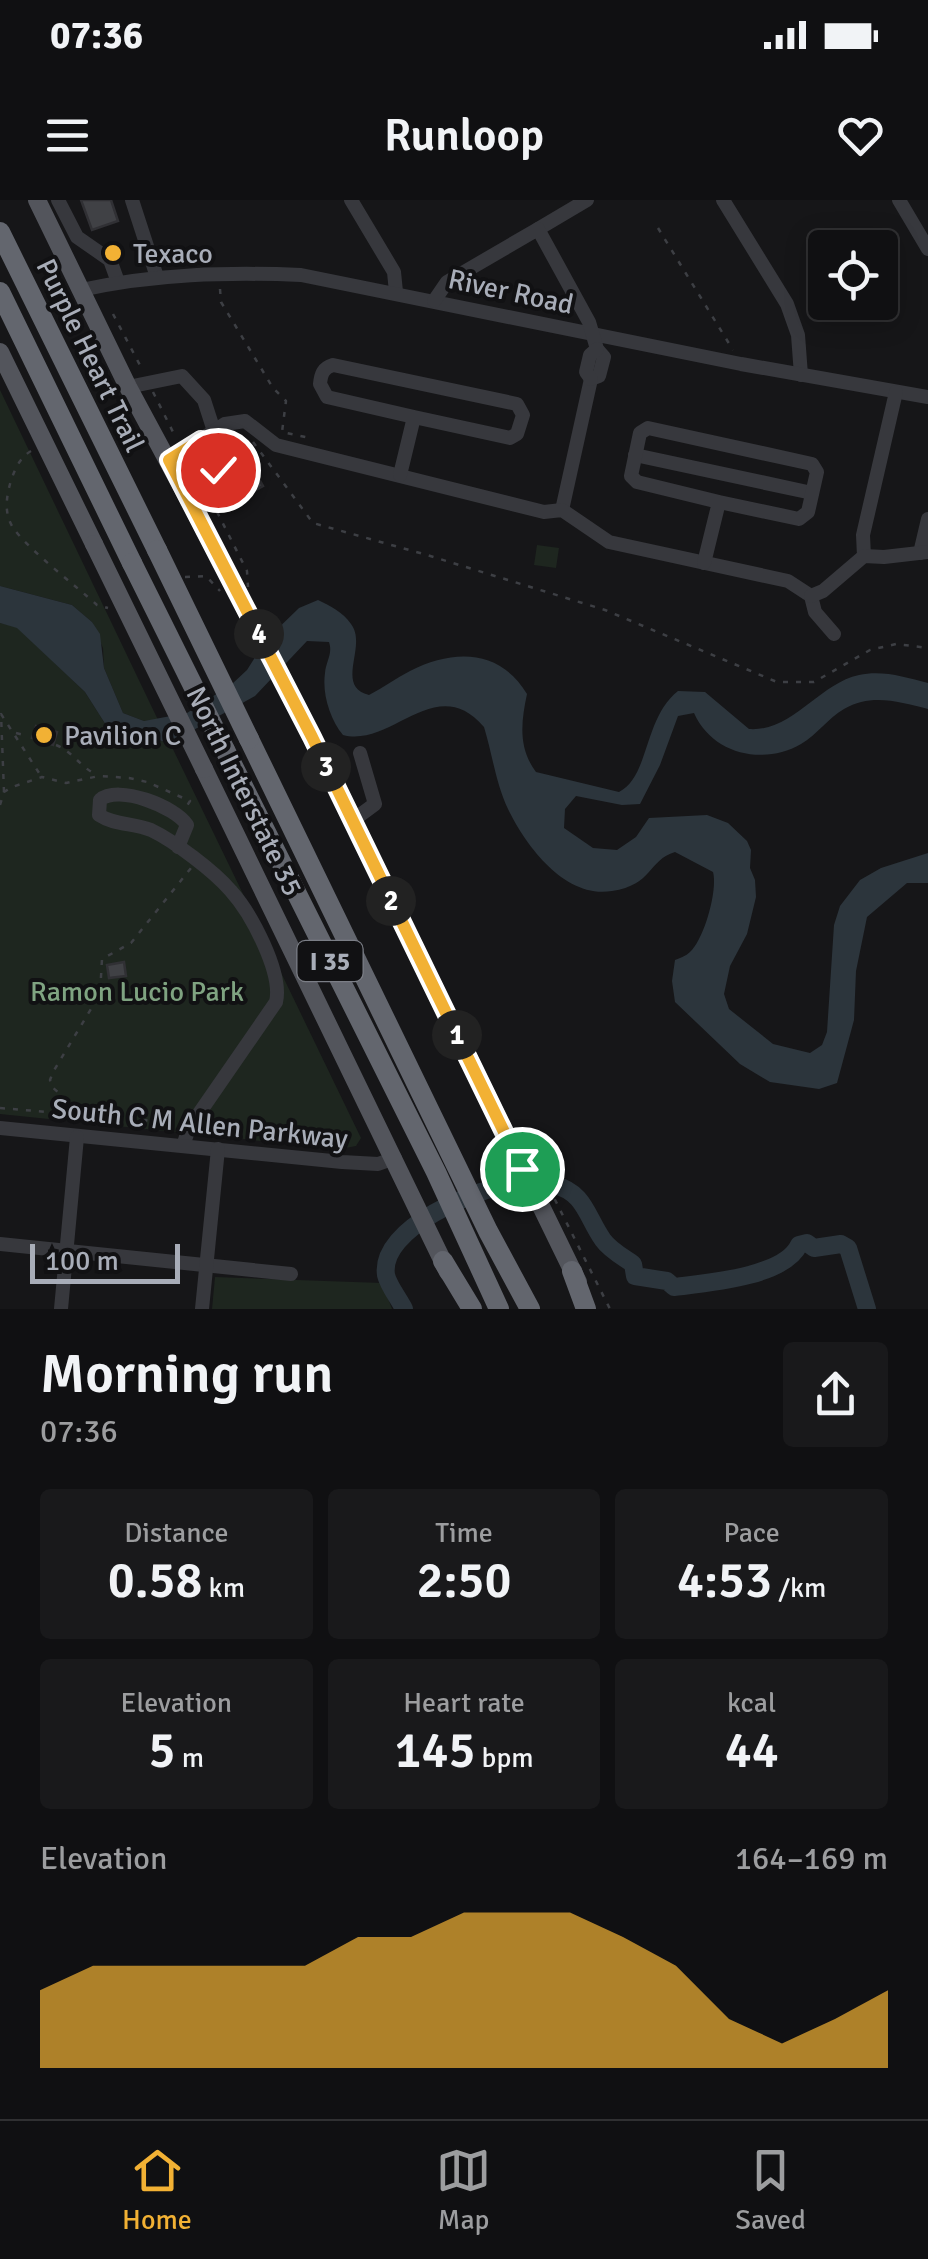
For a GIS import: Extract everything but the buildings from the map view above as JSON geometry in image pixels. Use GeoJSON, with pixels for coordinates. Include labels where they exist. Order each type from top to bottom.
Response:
{"type":"FeatureCollection","features":[{"type":"Feature","properties":{"kind":"highway","name":"Purple Heart Trail"},"geometry":{"type":"LineString","coordinates":[[0,232],[488,1231],[530,1309]]}},
{"type":"Feature","properties":{"kind":"highway","name":"Purple Heart Trail"},"geometry":{"type":"LineString","coordinates":[[0,292],[436,1172],[500,1309]]}},
{"type":"Feature","properties":{"kind":"highway"},"geometry":{"type":"LineString","coordinates":[[441,1259],[472,1309]]}},
{"type":"Feature","properties":{"kind":"highway"},"geometry":{"type":"LineString","coordinates":[[573,1260],[589,1309]]}},
{"type":"Feature","properties":{"kind":"main road"},"geometry":{"type":"LineString","coordinates":[[37,200],[128,386],[176,456],[352,821],[573,1260]]}},
{"type":"Feature","properties":{"kind":"main road","name":"North Interstate 35"},"geometry":{"type":"LineString","coordinates":[[1,356],[406,1182],[463,1309]]}},
{"type":"Feature","properties":{"kind":"street"},"geometry":{"type":"LineString","coordinates":[[58,200],[77,237],[110,260],[118,282]]}},
{"type":"Feature","properties":{"kind":"street"},"geometry":{"type":"LineString","coordinates":[[132,200],[157,277]]}},
{"type":"Feature","properties":{"kind":"street"},"geometry":{"type":"LineString","coordinates":[[351,200],[394,272],[396,292]]}},
{"type":"Feature","properties":{"kind":"street"},"geometry":{"type":"LineString","coordinates":[[434,300],[447,282],[588,200]]}},
{"type":"Feature","properties":{"kind":"street"},"geometry":{"type":"LineString","coordinates":[[723,200],[786,304],[798,335],[801,375]]}},
{"type":"Feature","properties":{"kind":"street"},"geometry":{"type":"LineString","coordinates":[[899,200],[928,249]]}},
{"type":"Feature","properties":{"kind":"street"},"geometry":{"type":"LineString","coordinates":[[538,229],[604,357],[599,376],[591,379],[562,510]]}},
{"type":"Feature","properties":{"kind":"street"},"geometry":{"type":"LineString","coordinates":[[58,244],[77,237]]}},
{"type":"Feature","properties":{"kind":"street","name":"River Road"},"geometry":{"type":"LineString","coordinates":[[82,290],[157,277],[301,275],[434,300],[595,341],[928,398]]}},
{"type":"Feature","properties":{"kind":"street"},"geometry":{"type":"LineString","coordinates":[[333,365],[517,404],[522,421],[517,434],[510,438],[414,418],[327,397],[320,384],[322,373],[333,365]]}},
{"type":"Feature","properties":{"kind":"street"},"geometry":{"type":"LineString","coordinates":[[128,386],[175,376],[190,381],[204,400],[207,436],[218,470]]}},
{"type":"Feature","properties":{"kind":"street"},"geometry":{"type":"LineString","coordinates":[[864,556],[863,535],[896,392]]}},
{"type":"Feature","properties":{"kind":"street"},"geometry":{"type":"LineString","coordinates":[[400,475],[414,418]]}},
{"type":"Feature","properties":{"kind":"street"},"geometry":{"type":"LineString","coordinates":[[176,456],[231,421],[245,422],[276,445],[544,512],[562,510],[609,542],[788,581],[811,596],[815,612],[834,634]]}},
{"type":"Feature","properties":{"kind":"street"},"geometry":{"type":"LineString","coordinates":[[648,428],[812,464],[817,472],[808,512],[799,519],[637,482],[631,476],[635,454],[640,434],[648,428]]}},
{"type":"Feature","properties":{"kind":"street"},"geometry":{"type":"LineString","coordinates":[[635,454],[812,493]]}},
{"type":"Feature","properties":{"kind":"street"},"geometry":{"type":"LineString","coordinates":[[704,563],[719,502]]}},
{"type":"Feature","properties":{"kind":"street"},"geometry":{"type":"LineString","coordinates":[[811,596],[823,591],[864,556],[924,553],[928,520]]}},
{"type":"Feature","properties":{"kind":"street"},"geometry":{"type":"LineString","coordinates":[[352,821],[375,804],[360,753]]}},
{"type":"Feature","properties":{"kind":"street"},"geometry":{"type":"LineString","coordinates":[[178,848],[188,825],[181,816],[152,802],[112,793],[100,800],[99,815],[152,831],[230,889],[246,911],[279,988],[276,1002],[189,1128],[183,1146]]}},
{"type":"Feature","properties":{"kind":"street","name":"South C M Allen Parkway"},"geometry":{"type":"LineString","coordinates":[[0,1128],[370,1164],[394,1158]]}},
{"type":"Feature","properties":{"kind":"street"},"geometry":{"type":"LineString","coordinates":[[61,1309],[77,1136]]}},
{"type":"Feature","properties":{"kind":"street"},"geometry":{"type":"LineString","coordinates":[[202,1309],[218,1150]]}},
{"type":"Feature","properties":{"kind":"street"},"geometry":{"type":"LineString","coordinates":[[0,1244],[291,1274]]}},
{"type":"Feature","properties":{"kind":"path"},"geometry":{"type":"LineString","coordinates":[[658,228],[741,364]]}},
{"type":"Feature","properties":{"kind":"path"},"geometry":{"type":"LineString","coordinates":[[220,289],[221,302],[273,388],[286,401],[282,432],[310,438]]}},
{"type":"Feature","properties":{"kind":"path"},"geometry":{"type":"LineString","coordinates":[[113,314],[148,381],[202,512]]}},
{"type":"Feature","properties":{"kind":"path"},"geometry":{"type":"LineString","coordinates":[[249,436],[312,523],[605,610],[777,682],[814,682],[870,650],[896,644],[928,648]]}},
{"type":"Feature","properties":{"kind":"path"},"geometry":{"type":"LineString","coordinates":[[1,712],[42,777]]}},
{"type":"Feature","properties":{"kind":"path"},"geometry":{"type":"LineString","coordinates":[[0,805],[4,792],[1,712]]}},
{"type":"Feature","properties":{"kind":"path"},"geometry":{"type":"LineString","coordinates":[[14,732],[28,736]]}},
{"type":"Feature","properties":{"kind":"path"},"geometry":{"type":"LineString","coordinates":[[56,745],[73,754],[86,772],[99,776]]}},
{"type":"Feature","properties":{"kind":"path"},"geometry":{"type":"LineString","coordinates":[[4,792],[42,777],[66,783],[113,776],[147,782],[190,801],[181,816]]}},
{"type":"Feature","properties":{"kind":"path"},"geometry":{"type":"LineString","coordinates":[[88,1117],[52,1088],[53,1072],[100,994],[102,959],[132,943],[196,862]]}},
{"type":"Feature","properties":{"kind":"path"},"geometry":{"type":"LineString","coordinates":[[0,1108],[176,1123],[189,1128]]}},
{"type":"Feature","properties":{"kind":"path"},"geometry":{"type":"LineString","coordinates":[[531,1170],[573,1260],[610,1309]]}},
{"type":"Feature","properties":{"kind":"green space"},"geometry":{"type":"Polygon","coordinates":[[[0,390],[158,720],[144,721],[123,713],[104,668],[103,648],[92,622],[72,605],[0,586],[0,390]]]}},
{"type":"Feature","properties":{"kind":"green space"},"geometry":{"type":"Polygon","coordinates":[[[537,545],[559,548],[556,568],[534,565],[537,545]]]}},
{"type":"Feature","properties":{"kind":"green space","name":"Ramon Lucio Park"},"geometry":{"type":"Polygon","coordinates":[[[0,623],[17,627],[85,692],[111,733],[120,740],[131,743],[154,739],[170,743],[361,1138],[356,1146],[340,1149],[0,1114],[0,623]]]}},
{"type":"Feature","properties":{"kind":"green space"},"geometry":{"type":"Polygon","coordinates":[[[215,1277],[382,1283],[392,1309],[212,1309],[215,1277]]]}},
{"type":"Feature","properties":{"kind":"shaded area"},"geometry":{"type":"Polygon","coordinates":[[[0,586],[72,605],[92,622],[100,634],[104,668],[123,713],[144,721],[187,713],[232,684],[247,670],[266,640],[299,608],[318,600],[351,624],[356,643],[352,674],[359,690],[369,695],[410,671],[443,659],[475,657],[490,661],[504,668],[527,694],[522,734],[526,754],[536,772],[619,792],[636,773],[658,716],[678,691],[705,692],[749,729],[779,723],[844,680],[859,675],[885,674],[928,683],[928,709],[886,700],[854,704],[801,744],[771,754],[755,755],[726,747],[702,727],[694,713],[678,716],[640,804],[622,805],[576,796],[565,809],[564,828],[593,848],[617,850],[636,837],[649,818],[707,815],[728,823],[747,841],[756,897],[747,934],[730,966],[724,994],[729,1009],[773,1044],[810,1053],[822,1045],[827,1032],[834,925],[840,906],[860,880],[881,868],[928,853],[928,883],[907,883],[867,917],[856,971],[854,1020],[837,1083],[819,1089],[770,1082],[740,1064],[675,1002],[675,960],[690,952],[705,926],[712,902],[713,872],[675,852],[625,888],[595,891],[563,878],[525,839],[500,789],[484,727],[466,712],[449,706],[431,708],[379,731],[343,735],[326,698],[329,642],[307,641],[255,696],[170,743],[154,739],[131,743],[111,733],[85,692],[17,628],[0,623],[0,586]]]}},
{"type":"Feature","properties":{"kind":"waterway"},"geometry":{"type":"LineString","coordinates":[[404,1309],[386,1275],[388,1257],[398,1241],[434,1213],[479,1193],[515,1183],[554,1185],[572,1193],[606,1244],[633,1264],[635,1276],[667,1281],[674,1287],[762,1271],[791,1256],[799,1245],[807,1243],[814,1248],[841,1244],[848,1248],[867,1309]]}},
{"type":"Feature","properties":{"kind":"place","name":"Texaco"},"geometry":{"type":"Point","coordinates":[113,253]}},
{"type":"Feature","properties":{"kind":"place","name":"Pavilion C"},"geometry":{"type":"Point","coordinates":[44,735]}},
{"type":"Feature","properties":{"kind":"route"},"geometry":{"type":"LineString","coordinates":[[218,470],[201,440],[169,460],[312,737],[522,1169]]}}]}
